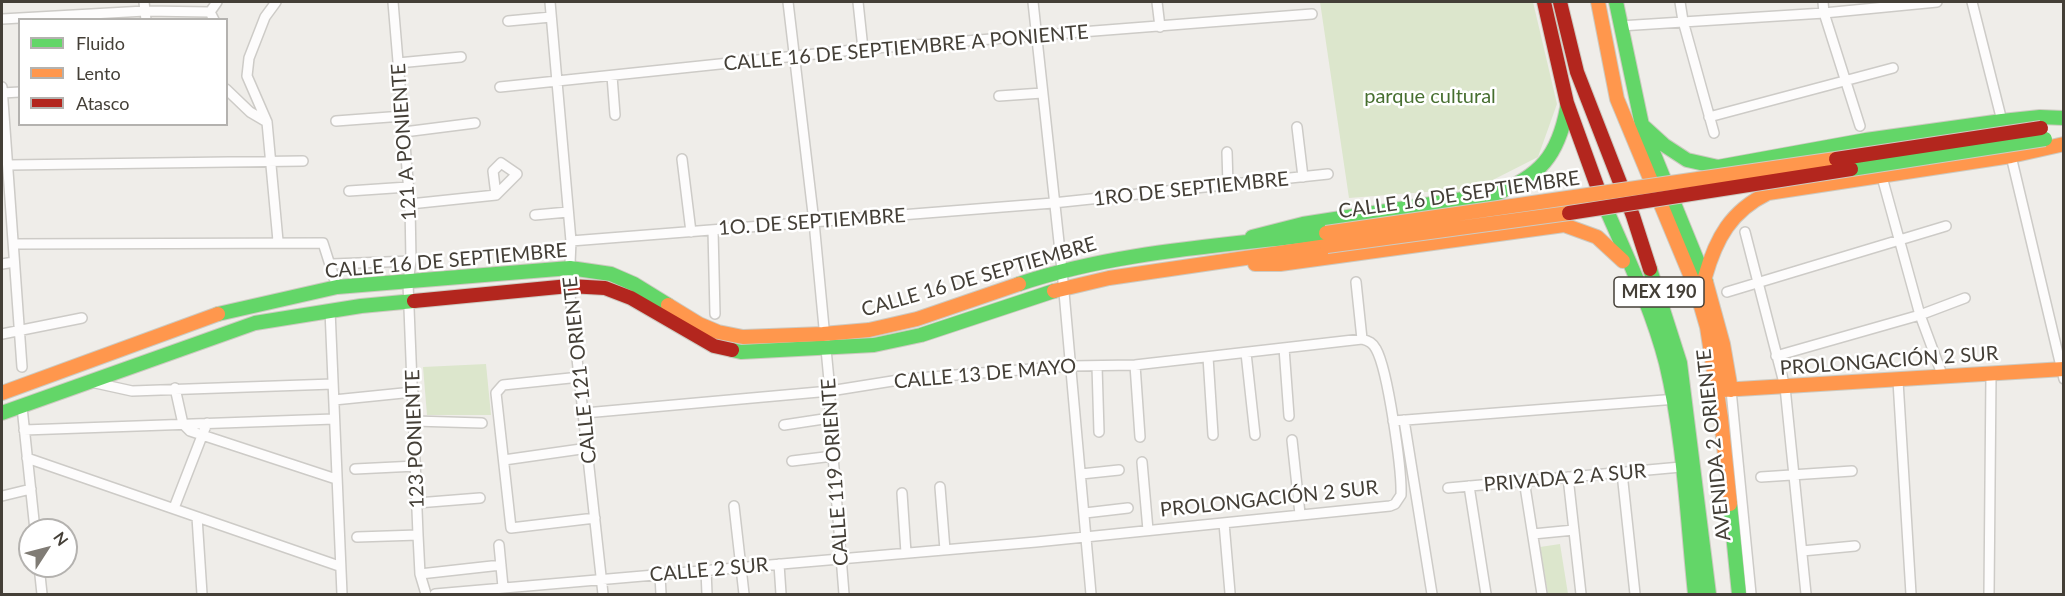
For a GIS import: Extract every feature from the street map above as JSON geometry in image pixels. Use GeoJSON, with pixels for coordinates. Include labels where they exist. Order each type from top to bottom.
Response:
{"type":"FeatureCollection","features":[{"type":"Feature","properties":{"kind":"main road"},"geometry":{"type":"LineString","coordinates":[[1544,2],[1568,103],[1593,177],[1650,313],[1680,399],[1681,467],[1695,594]]}},
{"type":"Feature","properties":{"kind":"main road","name":"MEX 190"},"geometry":{"type":"LineString","coordinates":[[1560,2],[1577,72],[1634,216],[1680,363],[1680,399],[1709,594]]}},
{"type":"Feature","properties":{"kind":"main road","name":"MEX 190"},"geometry":{"type":"LineString","coordinates":[[1598,2],[1617,99],[1696,289],[1707,327],[1739,594]]}},
{"type":"Feature","properties":{"kind":"main road","name":"AVENIDA 2 ORIENTE"},"geometry":{"type":"LineString","coordinates":[[1616,2],[1642,125],[1705,277],[1723,344],[1731,390]]}},
{"type":"Feature","properties":{"kind":"main road"},"geometry":{"type":"LineString","coordinates":[[1225,247],[1271,230],[1495,194],[1519,186],[1548,162],[1564,126],[1568,103]]}},
{"type":"Feature","properties":{"kind":"main road"},"geometry":{"type":"LineString","coordinates":[[1642,125],[1682,157],[1700,165],[1718,167],[1866,140],[2002,121],[2040,117],[2064,118]]}},
{"type":"Feature","properties":{"kind":"main road","name":"CALLE 16 DE SEPTIEMBRE"},"geometry":{"type":"LineString","coordinates":[[2,393],[202,319],[245,306],[337,287],[570,268],[611,274],[634,284],[699,324],[718,332],[743,338],[873,345],[921,335],[1063,288],[1109,278],[1220,263],[1326,240],[1469,214],[2043,133],[2064,125]]}},
{"type":"Feature","properties":{"kind":"main road","name":"CALLE 16 DE SEPTIEMBRE"},"geometry":{"type":"LineString","coordinates":[[2043,133],[2064,136]]}},
{"type":"Feature","properties":{"kind":"main road"},"geometry":{"type":"LineString","coordinates":[[1705,277],[1712,251],[1724,225],[1731,216],[1756,198],[1768,193],[2011,156],[2064,144]]}},
{"type":"Feature","properties":{"kind":"main road"},"geometry":{"type":"LineString","coordinates":[[1220,263],[1280,264],[1564,225],[1586,230],[1604,240],[1634,278]]}},
{"type":"Feature","properties":{"kind":"main road","name":"CALLE 16 DE SEPTIEMBRE"},"geometry":{"type":"LineString","coordinates":[[2,413],[244,327],[330,310],[570,286],[605,288],[630,298],[714,346],[741,352],[824,341],[917,319],[1062,270],[1104,262],[1225,247],[1326,240]]}},
{"type":"Feature","properties":{"kind":"main road","name":"PROLONGACIÓN 2 SUR"},"geometry":{"type":"LineString","coordinates":[[1716,391],[2063,369]]}},
{"type":"Feature","properties":{"kind":"street"},"geometry":{"type":"LineString","coordinates":[[20,18],[145,11],[212,16],[217,2]]}},
{"type":"Feature","properties":{"kind":"street"},"geometry":{"type":"LineString","coordinates":[[276,2],[265,17],[247,67],[247,76],[267,122],[278,241]]}},
{"type":"Feature","properties":{"kind":"street","name":"121 A PONIENTE"},"geometry":{"type":"LineString","coordinates":[[393,2],[410,204],[411,261],[408,283]]}},
{"type":"Feature","properties":{"kind":"street","name":"CALLE 121 ORIENTE"},"geometry":{"type":"LineString","coordinates":[[550,2],[571,242],[570,286],[603,594]]}},
{"type":"Feature","properties":{"kind":"street","name":"CALLE 119 ORIENTE"},"geometry":{"type":"LineString","coordinates":[[788,2],[814,222],[830,391],[830,418],[844,594]]}},
{"type":"Feature","properties":{"kind":"street"},"geometry":{"type":"LineString","coordinates":[[858,2],[863,49]]}},
{"type":"Feature","properties":{"kind":"street"},"geometry":{"type":"LineString","coordinates":[[1033,2],[1062,270],[1092,594]]}},
{"type":"Feature","properties":{"kind":"street"},"geometry":{"type":"LineString","coordinates":[[1157,2],[1160,27]]}},
{"type":"Feature","properties":{"kind":"street"},"geometry":{"type":"LineString","coordinates":[[1680,2],[1683,21],[1714,133]]}},
{"type":"Feature","properties":{"kind":"street"},"geometry":{"type":"LineString","coordinates":[[1823,2],[1824,13],[1860,126]]}},
{"type":"Feature","properties":{"kind":"street"},"geometry":{"type":"LineString","coordinates":[[1620,26],[1824,13],[1937,2]]}},
{"type":"Feature","properties":{"kind":"street"},"geometry":{"type":"LineString","coordinates":[[1972,2],[2002,121]]}},
{"type":"Feature","properties":{"kind":"street","name":"CALLE 16 DE SEPTIEMBRE A PONIENTE"},"geometry":{"type":"LineString","coordinates":[[500,87],[863,49],[1312,14]]}},
{"type":"Feature","properties":{"kind":"street"},"geometry":{"type":"LineString","coordinates":[[508,21],[551,17]]}},
{"type":"Feature","properties":{"kind":"street"},"geometry":{"type":"LineString","coordinates":[[2,19],[18,18]]}},
{"type":"Feature","properties":{"kind":"street"},"geometry":{"type":"LineString","coordinates":[[398,63],[461,57]]}},
{"type":"Feature","properties":{"kind":"street"},"geometry":{"type":"LineString","coordinates":[[1709,117],[1893,68]]}},
{"type":"Feature","properties":{"kind":"street"},"geometry":{"type":"LineString","coordinates":[[612,76],[615,115]]}},
{"type":"Feature","properties":{"kind":"street"},"geometry":{"type":"LineString","coordinates":[[2,87],[9,165],[6,187],[15,244],[14,262],[22,367]]}},
{"type":"Feature","properties":{"kind":"street"},"geometry":{"type":"LineString","coordinates":[[228,90],[250,112],[267,122]]}},
{"type":"Feature","properties":{"kind":"street"},"geometry":{"type":"LineString","coordinates":[[2,93],[18,92]]}},
{"type":"Feature","properties":{"kind":"street"},"geometry":{"type":"LineString","coordinates":[[999,96],[1042,93]]}},
{"type":"Feature","properties":{"kind":"street"},"geometry":{"type":"LineString","coordinates":[[336,121],[403,116]]}},
{"type":"Feature","properties":{"kind":"street"},"geometry":{"type":"LineString","coordinates":[[404,132],[475,123]]}},
{"type":"Feature","properties":{"kind":"street"},"geometry":{"type":"LineString","coordinates":[[1298,128],[1303,177]]}},
{"type":"Feature","properties":{"kind":"street"},"geometry":{"type":"LineString","coordinates":[[1227,152],[1228,185]]}},
{"type":"Feature","properties":{"kind":"street"},"geometry":{"type":"LineString","coordinates":[[2011,156],[2064,379]]}},
{"type":"Feature","properties":{"kind":"street"},"geometry":{"type":"LineString","coordinates":[[682,159],[692,232]]}},
{"type":"Feature","properties":{"kind":"street"},"geometry":{"type":"LineString","coordinates":[[9,165],[303,161]]}},
{"type":"Feature","properties":{"kind":"street","name":"1RO DE SEPTIEMBRE"},"geometry":{"type":"LineString","coordinates":[[1053,203],[1328,174]]}},
{"type":"Feature","properties":{"kind":"street"},"geometry":{"type":"LineString","coordinates":[[1882,177],[1920,315],[1943,377]]}},
{"type":"Feature","properties":{"kind":"street"},"geometry":{"type":"LineString","coordinates":[[349,191],[408,187]]}},
{"type":"Feature","properties":{"kind":"street"},"geometry":{"type":"LineString","coordinates":[[410,204],[496,195]]}},
{"type":"Feature","properties":{"kind":"street","name":"1O. DE SEPTIEMBRE"},"geometry":{"type":"LineString","coordinates":[[571,242],[1053,203]]}},
{"type":"Feature","properties":{"kind":"street"},"geometry":{"type":"LineString","coordinates":[[535,215],[568,213]]}},
{"type":"Feature","properties":{"kind":"street"},"geometry":{"type":"LineString","coordinates":[[1727,292],[1946,226]]}},
{"type":"Feature","properties":{"kind":"street"},"geometry":{"type":"LineString","coordinates":[[713,230],[715,314]]}},
{"type":"Feature","properties":{"kind":"street"},"geometry":{"type":"LineString","coordinates":[[1745,232],[1785,387],[1806,594]]}},
{"type":"Feature","properties":{"kind":"street"},"geometry":{"type":"LineString","coordinates":[[15,244],[278,241],[326,245],[337,287]]}},
{"type":"Feature","properties":{"kind":"street"},"geometry":{"type":"LineString","coordinates":[[332,264],[411,261]]}},
{"type":"Feature","properties":{"kind":"street"},"geometry":{"type":"LineString","coordinates":[[2,264],[14,262]]}},
{"type":"Feature","properties":{"kind":"street"},"geometry":{"type":"LineString","coordinates":[[1356,282],[1362,339],[1370,342],[1378,354],[1393,421],[1680,399]]}},
{"type":"Feature","properties":{"kind":"street","name":"123 PONIENTE"},"geometry":{"type":"LineString","coordinates":[[408,283],[420,574],[426,594]]}},
{"type":"Feature","properties":{"kind":"street"},"geometry":{"type":"LineString","coordinates":[[1776,356],[1920,315],[1965,298]]}},
{"type":"Feature","properties":{"kind":"street"},"geometry":{"type":"LineString","coordinates":[[330,310],[339,566],[342,594]]}},
{"type":"Feature","properties":{"kind":"street"},"geometry":{"type":"LineString","coordinates":[[2,334],[82,318]]}},
{"type":"Feature","properties":{"kind":"street","name":"CALLE 13 DE MAYO"},"geometry":{"type":"LineString","coordinates":[[585,413],[830,391],[906,379],[1070,366],[1135,365],[1362,339]]}},
{"type":"Feature","properties":{"kind":"street"},"geometry":{"type":"LineString","coordinates":[[1284,348],[1289,416]]}},
{"type":"Feature","properties":{"kind":"street"},"geometry":{"type":"LineString","coordinates":[[1246,353],[1255,435]]}},
{"type":"Feature","properties":{"kind":"street"},"geometry":{"type":"LineString","coordinates":[[1208,357],[1213,435]]}},
{"type":"Feature","properties":{"kind":"street"},"geometry":{"type":"LineString","coordinates":[[1135,365],[1140,437]]}},
{"type":"Feature","properties":{"kind":"street"},"geometry":{"type":"LineString","coordinates":[[1098,366],[1099,432]]}},
{"type":"Feature","properties":{"kind":"street"},"geometry":{"type":"LineString","coordinates":[[1989,594],[1991,375]]}},
{"type":"Feature","properties":{"kind":"street"},"geometry":{"type":"LineString","coordinates":[[580,377],[498,388],[496,393],[511,528],[595,518]]}},
{"type":"Feature","properties":{"kind":"street"},"geometry":{"type":"LineString","coordinates":[[1898,381],[1911,594]]}},
{"type":"Feature","properties":{"kind":"street"},"geometry":{"type":"LineString","coordinates":[[91,382],[132,391],[333,384]]}},
{"type":"Feature","properties":{"kind":"street"},"geometry":{"type":"LineString","coordinates":[[175,388],[183,424],[190,431],[336,479]]}},
{"type":"Feature","properties":{"kind":"street","name":"AVENIDA 2 ORIENTE"},"geometry":{"type":"LineString","coordinates":[[1731,390],[1751,594]]}},
{"type":"Feature","properties":{"kind":"street"},"geometry":{"type":"LineString","coordinates":[[334,400],[413,392]]}},
{"type":"Feature","properties":{"kind":"street"},"geometry":{"type":"LineString","coordinates":[[22,407],[34,518]]}},
{"type":"Feature","properties":{"kind":"street"},"geometry":{"type":"LineString","coordinates":[[784,425],[830,418]]}},
{"type":"Feature","properties":{"kind":"street"},"geometry":{"type":"LineString","coordinates":[[24,430],[334,419]]}},
{"type":"Feature","properties":{"kind":"street"},"geometry":{"type":"LineString","coordinates":[[1404,420],[1432,594]]}},
{"type":"Feature","properties":{"kind":"street"},"geometry":{"type":"LineString","coordinates":[[414,421],[482,423]]}},
{"type":"Feature","properties":{"kind":"street","name":"PROLONGACIÓN 2 SUR"},"geometry":{"type":"LineString","coordinates":[[840,557],[1087,537],[1395,504],[1401,495],[1401,484],[1393,421]]}},
{"type":"Feature","properties":{"kind":"street"},"geometry":{"type":"LineString","coordinates":[[174,508],[207,423]]}},
{"type":"Feature","properties":{"kind":"street"},"geometry":{"type":"LineString","coordinates":[[1292,440],[1300,514]]}},
{"type":"Feature","properties":{"kind":"street"},"geometry":{"type":"LineString","coordinates":[[504,460],[588,448]]}},
{"type":"Feature","properties":{"kind":"street"},"geometry":{"type":"LineString","coordinates":[[792,461],[833,456]]}},
{"type":"Feature","properties":{"kind":"street"},"geometry":{"type":"LineString","coordinates":[[27,458],[339,566]]}},
{"type":"Feature","properties":{"kind":"street"},"geometry":{"type":"LineString","coordinates":[[1142,462],[1148,530]]}},
{"type":"Feature","properties":{"kind":"street"},"geometry":{"type":"LineString","coordinates":[[355,469],[416,466]]}},
{"type":"Feature","properties":{"kind":"street","name":"PRIVADA 2 A SUR"},"geometry":{"type":"LineString","coordinates":[[1448,488],[1681,467]]}},
{"type":"Feature","properties":{"kind":"street"},"geometry":{"type":"LineString","coordinates":[[1081,474],[1119,470]]}},
{"type":"Feature","properties":{"kind":"street"},"geometry":{"type":"LineString","coordinates":[[1761,477],[1852,471]]}},
{"type":"Feature","properties":{"kind":"street"},"geometry":{"type":"LineString","coordinates":[[1622,473],[1635,594]]}},
{"type":"Feature","properties":{"kind":"street"},"geometry":{"type":"LineString","coordinates":[[1568,477],[1581,594]]}},
{"type":"Feature","properties":{"kind":"street"},"geometry":{"type":"LineString","coordinates":[[1524,480],[1542,594]]}},
{"type":"Feature","properties":{"kind":"street"},"geometry":{"type":"LineString","coordinates":[[1469,486],[1486,594]]}},
{"type":"Feature","properties":{"kind":"street"},"geometry":{"type":"LineString","coordinates":[[940,487],[945,550]]}},
{"type":"Feature","properties":{"kind":"street"},"geometry":{"type":"LineString","coordinates":[[2,496],[31,489]]}},
{"type":"Feature","properties":{"kind":"street"},"geometry":{"type":"LineString","coordinates":[[902,493],[906,553]]}},
{"type":"Feature","properties":{"kind":"street"},"geometry":{"type":"LineString","coordinates":[[417,503],[480,498]]}},
{"type":"Feature","properties":{"kind":"street"},"geometry":{"type":"LineString","coordinates":[[734,506],[744,594]]}},
{"type":"Feature","properties":{"kind":"street"},"geometry":{"type":"LineString","coordinates":[[1085,513],[1128,508]]}},
{"type":"Feature","properties":{"kind":"street"},"geometry":{"type":"LineString","coordinates":[[197,517],[202,594]]}},
{"type":"Feature","properties":{"kind":"street"},"geometry":{"type":"LineString","coordinates":[[1224,523],[1230,593]]}},
{"type":"Feature","properties":{"kind":"street"},"geometry":{"type":"LineString","coordinates":[[1533,534],[1574,530]]}},
{"type":"Feature","properties":{"kind":"street"},"geometry":{"type":"LineString","coordinates":[[357,537],[418,535]]}},
{"type":"Feature","properties":{"kind":"street"},"geometry":{"type":"LineString","coordinates":[[499,545],[503,587]]}},
{"type":"Feature","properties":{"kind":"street"},"geometry":{"type":"LineString","coordinates":[[1802,550],[1855,546]]}},
{"type":"Feature","properties":{"kind":"street","name":"CALLE 2 SUR"},"geometry":{"type":"LineString","coordinates":[[435,594],[840,557]]}},
{"type":"Feature","properties":{"kind":"street"},"geometry":{"type":"LineString","coordinates":[[779,564],[782,594]]}},
{"type":"Feature","properties":{"kind":"street"},"geometry":{"type":"LineString","coordinates":[[420,574],[501,565]]}},
{"type":"Feature","properties":{"kind":"street"},"geometry":{"type":"LineString","coordinates":[[706,570],[707,594]]}},
{"type":"Feature","properties":{"kind":"street"},"geometry":{"type":"LineString","coordinates":[[660,575],[661,594]]}},
{"type":"Feature","properties":{"kind":"street"},"geometry":{"type":"LineString","coordinates":[[40,578],[42,594]]}},
{"type":"Feature","properties":{"kind":"green space","name":"parque cultural"},"geometry":{"type":"Polygon","coordinates":[[[1320,2],[1533,2],[1557,104],[1538,157],[1477,188],[1349,198],[1320,2]]]}},
{"type":"Feature","properties":{"kind":"green space"},"geometry":{"type":"Polygon","coordinates":[[[486,364],[491,415],[427,415],[423,367],[486,364]]]}},
{"type":"Feature","properties":{"kind":"green space"},"geometry":{"type":"Polygon","coordinates":[[[1560,544],[1568,594],[1548,594],[1540,547],[1560,544]]]}},
{"type":"Feature","properties":{"kind":"traffic: fast"},"geometry":{"type":"LineString","coordinates":[[1616,2],[1642,125],[1706,282]]}},
{"type":"Feature","properties":{"kind":"traffic: fast"},"geometry":{"type":"LineString","coordinates":[[1252,237],[1303,224],[1495,194],[1524,180],[1544,162],[1558,139],[1567,108]]}},
{"type":"Feature","properties":{"kind":"traffic: fast"},"geometry":{"type":"LineString","coordinates":[[1642,125],[1664,145],[1687,160],[1718,167],[1866,140],[2002,121],[2040,117],[2064,118]]}},
{"type":"Feature","properties":{"kind":"traffic: fast"},"geometry":{"type":"LineString","coordinates":[[1851,169],[2045,139]]}},
{"type":"Feature","properties":{"kind":"traffic: fast"},"geometry":{"type":"LineString","coordinates":[[1601,197],[1645,299],[1666,363],[1681,449],[1695,594]]}},
{"type":"Feature","properties":{"kind":"traffic: fast"},"geometry":{"type":"LineString","coordinates":[[1019,284],[1056,273],[1132,257],[1326,233]]}},
{"type":"Feature","properties":{"kind":"traffic: fast"},"geometry":{"type":"LineString","coordinates":[[218,314],[337,287],[570,268],[611,274],[634,284],[668,305]]}},
{"type":"Feature","properties":{"kind":"traffic: fast"},"geometry":{"type":"LineString","coordinates":[[1650,269],[1680,363],[1709,594]]}},
{"type":"Feature","properties":{"kind":"traffic: fast"},"geometry":{"type":"LineString","coordinates":[[732,350],[741,352],[874,345],[921,335],[1054,291]]}},
{"type":"Feature","properties":{"kind":"traffic: fast"},"geometry":{"type":"LineString","coordinates":[[2,413],[255,323],[361,306],[414,301]]}},
{"type":"Feature","properties":{"kind":"traffic: fast"},"geometry":{"type":"LineString","coordinates":[[1730,504],[1739,594]]}},
{"type":"Feature","properties":{"kind":"traffic: slow"},"geometry":{"type":"LineString","coordinates":[[1598,2],[1617,99],[1696,289],[1707,327],[1721,418],[1730,504]]}},
{"type":"Feature","properties":{"kind":"traffic: slow"},"geometry":{"type":"LineString","coordinates":[[1705,277],[1714,250],[1727,227],[1744,208],[1768,193],[2011,156],[2064,144]]}},
{"type":"Feature","properties":{"kind":"traffic: slow"},"geometry":{"type":"LineString","coordinates":[[1326,233],[1836,159]]}},
{"type":"Feature","properties":{"kind":"traffic: slow"},"geometry":{"type":"LineString","coordinates":[[1327,246],[1569,213]]}},
{"type":"Feature","properties":{"kind":"traffic: slow"},"geometry":{"type":"LineString","coordinates":[[1255,264],[1280,264],[1564,225],[1597,237],[1623,261]]}},
{"type":"Feature","properties":{"kind":"traffic: slow"},"geometry":{"type":"LineString","coordinates":[[1054,291],[1109,278],[1327,246]]}},
{"type":"Feature","properties":{"kind":"traffic: slow"},"geometry":{"type":"LineString","coordinates":[[1706,282],[1723,344],[1731,390]]}},
{"type":"Feature","properties":{"kind":"traffic: slow"},"geometry":{"type":"LineString","coordinates":[[668,305],[699,324],[718,332],[743,337],[823,334],[869,330],[917,319],[1019,284]]}},
{"type":"Feature","properties":{"kind":"traffic: slow"},"geometry":{"type":"LineString","coordinates":[[2,393],[218,314]]}},
{"type":"Feature","properties":{"kind":"traffic: slow"},"geometry":{"type":"LineString","coordinates":[[1722,390],[2064,369]]}},
{"type":"Feature","properties":{"kind":"traffic: jam"},"geometry":{"type":"LineString","coordinates":[[1544,2],[1567,103],[1601,197]]}},
{"type":"Feature","properties":{"kind":"traffic: jam"},"geometry":{"type":"LineString","coordinates":[[1560,2],[1577,72],[1633,216],[1650,269]]}},
{"type":"Feature","properties":{"kind":"traffic: jam"},"geometry":{"type":"LineString","coordinates":[[1836,159],[2041,128]]}},
{"type":"Feature","properties":{"kind":"traffic: jam"},"geometry":{"type":"LineString","coordinates":[[1569,213],[1851,169]]}},
{"type":"Feature","properties":{"kind":"traffic: jam"},"geometry":{"type":"LineString","coordinates":[[414,301],[569,286],[605,288],[631,298],[714,346],[732,350]]}}]}
